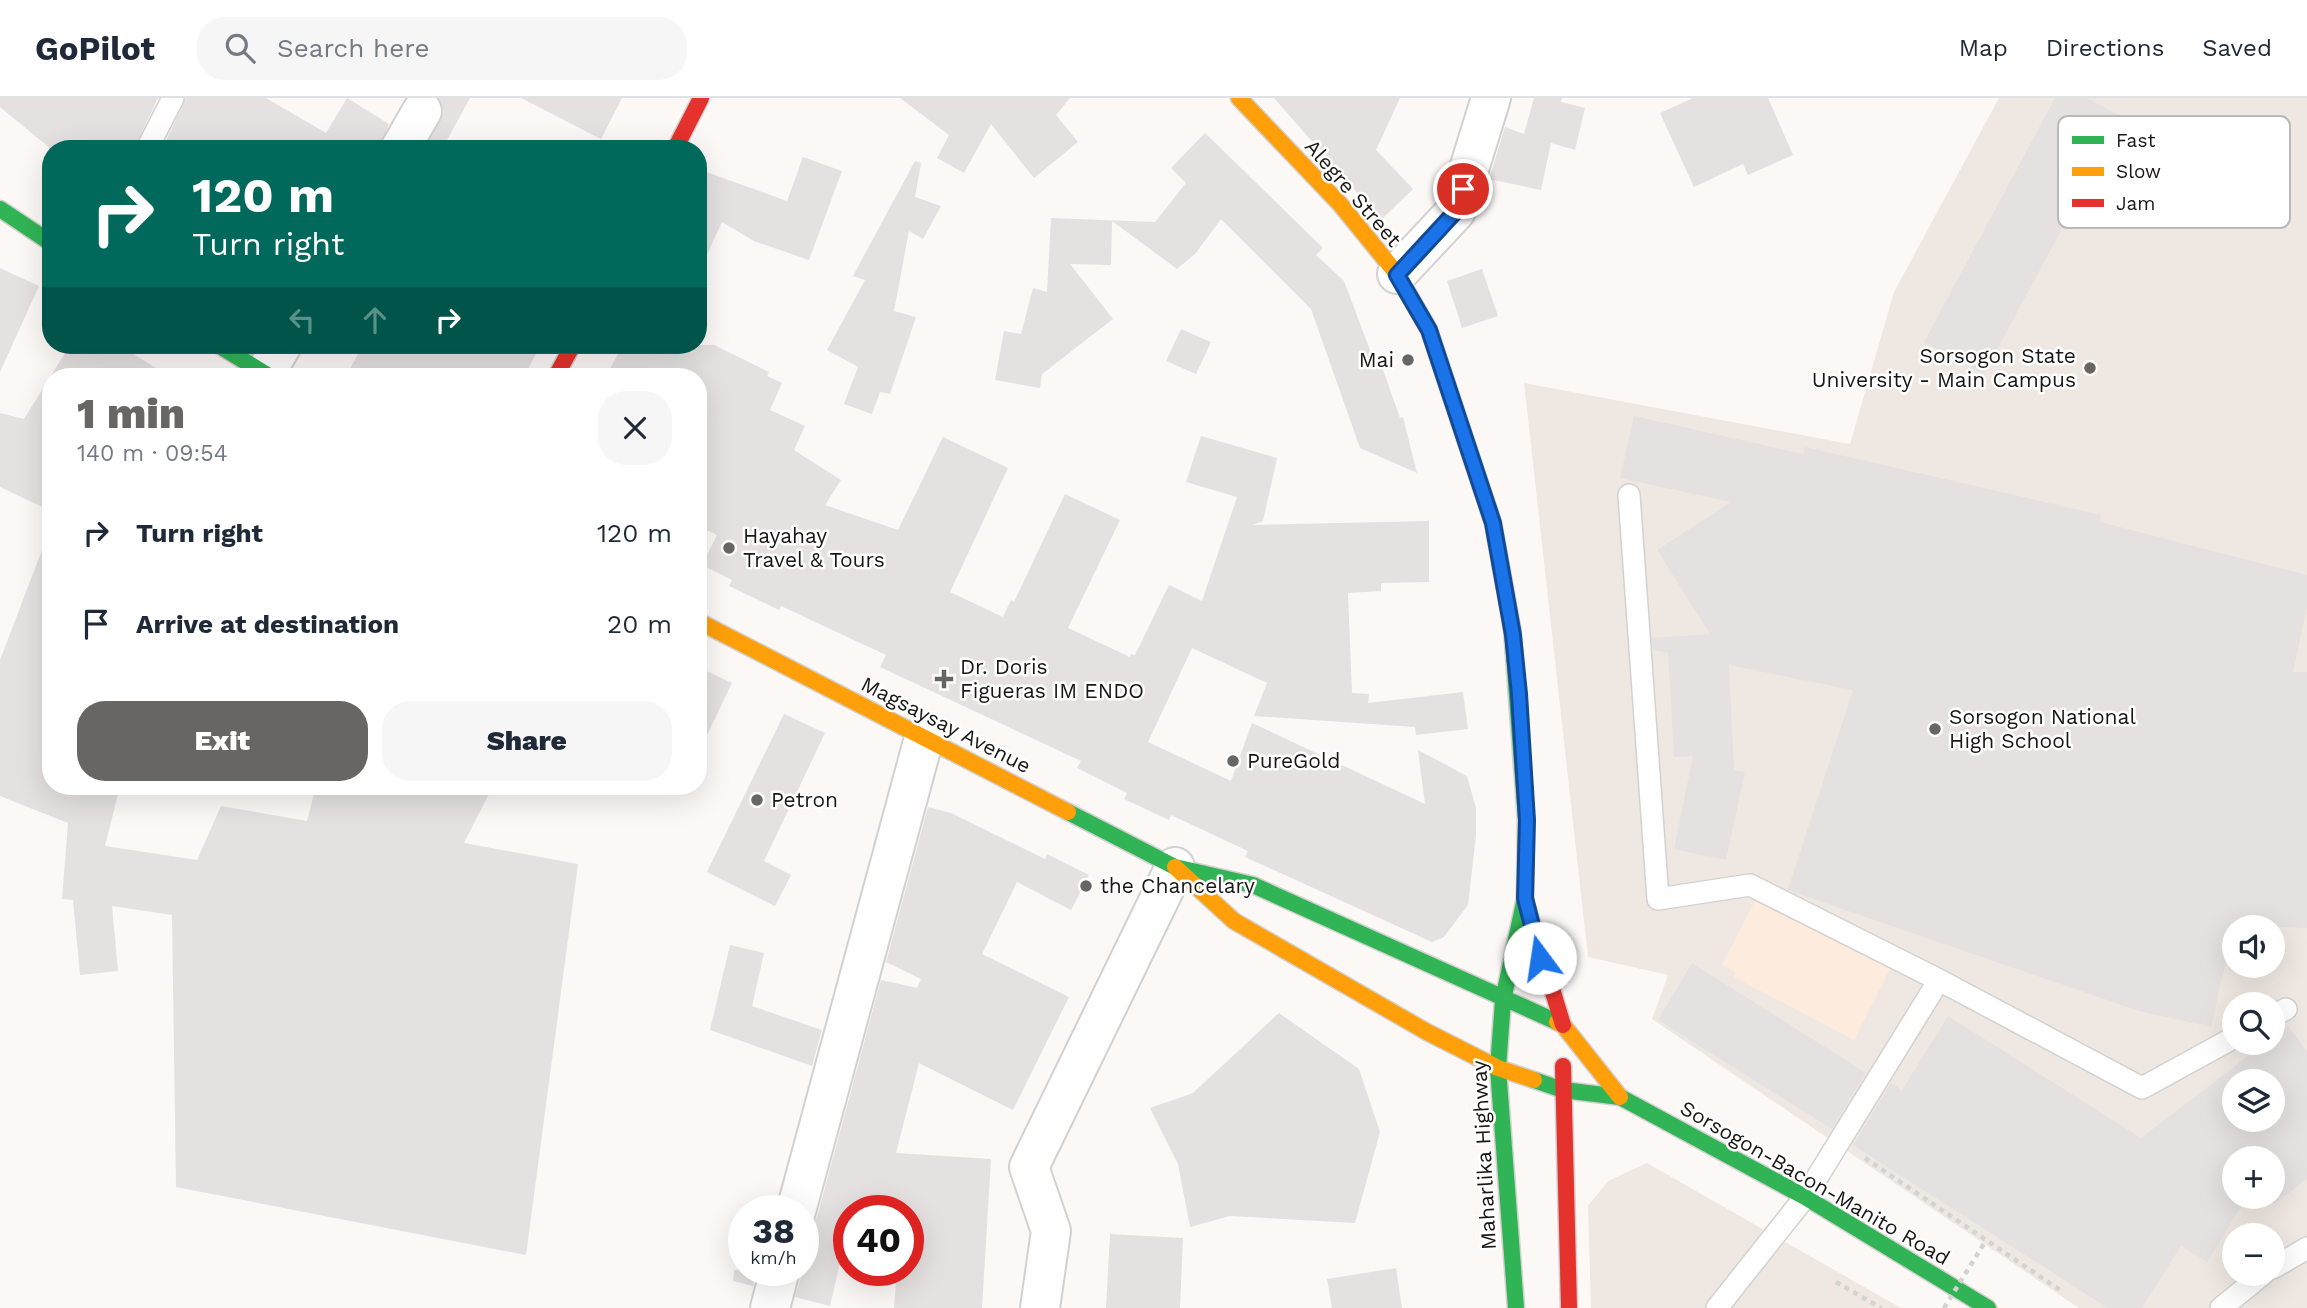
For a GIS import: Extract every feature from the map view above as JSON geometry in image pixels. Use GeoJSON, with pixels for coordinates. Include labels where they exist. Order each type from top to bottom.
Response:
{"type":"FeatureCollection","features":[{"type":"Feature","properties":{"kind":"main road"},"geometry":{"type":"LineString","coordinates":[[680,140],[701,98]]}},
{"type":"Feature","properties":{"kind":"main road","name":"Alegre Street"},"geometry":{"type":"LineString","coordinates":[[1238,98],[1339,204],[1397,275],[1429,330],[1493,523],[1513,635],[1527,820],[1525,898],[1503,1000]]}},
{"type":"Feature","properties":{"kind":"main road"},"geometry":{"type":"LineString","coordinates":[[0,209],[42,237]]}},
{"type":"Feature","properties":{"kind":"main road"},"geometry":{"type":"LineString","coordinates":[[242,354],[272,365]]}},
{"type":"Feature","properties":{"kind":"main road","name":"Magsaysay Avenue"},"geometry":{"type":"LineString","coordinates":[[707,626],[1175,867],[1253,885],[1563,1025]]}},
{"type":"Feature","properties":{"kind":"main road","name":"Magsaysay Avenue"},"geometry":{"type":"LineString","coordinates":[[1175,867],[1234,921],[1427,1032],[1498,1068],[1563,1090]]}},
{"type":"Feature","properties":{"kind":"main road","name":"Alegre Street"},"geometry":{"type":"LineString","coordinates":[[1525,898],[1540,958],[1563,1025]]}},
{"type":"Feature","properties":{"kind":"main road","name":"Maharlika Highway"},"geometry":{"type":"LineString","coordinates":[[1503,1000],[1498,1068],[1516,1308]]}},
{"type":"Feature","properties":{"kind":"main road"},"geometry":{"type":"LineString","coordinates":[[1563,1025],[1569,1308]]}},
{"type":"Feature","properties":{"kind":"main road","name":"Sorsogon-Bacon-Manito Road"},"geometry":{"type":"LineString","coordinates":[[1563,1025],[1620,1097]]}},
{"type":"Feature","properties":{"kind":"main road","name":"Sorsogon-Bacon-Manito Road"},"geometry":{"type":"LineString","coordinates":[[1563,1090],[1620,1097],[1805,1197],[1988,1308]]}},
{"type":"Feature","properties":{"kind":"street"},"geometry":{"type":"LineString","coordinates":[[1397,275],[1456,211],[1491,98]]}},
{"type":"Feature","properties":{"kind":"street"},"geometry":{"type":"LineString","coordinates":[[405,140],[422,111]]}},
{"type":"Feature","properties":{"kind":"street"},"geometry":{"type":"LineString","coordinates":[[800,1195],[924,738]]}},
{"type":"Feature","properties":{"kind":"street"},"geometry":{"type":"LineString","coordinates":[[1040,1308],[1051,1231],[1029,1167],[1175,867]]}},
{"type":"Feature","properties":{"kind":"street"},"geometry":{"type":"LineString","coordinates":[[770,1308],[776,1286]]}},
{"type":"Feature","properties":{"kind":"lane"},"geometry":{"type":"LineString","coordinates":[[151,140],[173,98]]}},
{"type":"Feature","properties":{"kind":"lane"},"geometry":{"type":"LineString","coordinates":[[1629,495],[1658,899],[1751,885],[1939,979],[2142,1088],[2222,1044]]}},
{"type":"Feature","properties":{"kind":"lane"},"geometry":{"type":"LineString","coordinates":[[1717,1308],[1805,1197],[1939,979]]}},
{"type":"Feature","properties":{"kind":"lane"},"geometry":{"type":"LineString","coordinates":[[2285,1261],[2307,1248]]}},
{"type":"Feature","properties":{"kind":"lane"},"geometry":{"type":"LineString","coordinates":[[2221,1308],[2248,1286]]}},
{"type":"Feature","properties":{"kind":"path"},"geometry":{"type":"LineString","coordinates":[[1841,1141],[1985,1242],[2060,1290]]}},
{"type":"Feature","properties":{"kind":"path"},"geometry":{"type":"LineString","coordinates":[[1944,1308],[1985,1242]]}},
{"type":"Feature","properties":{"kind":"path"},"geometry":{"type":"LineString","coordinates":[[1836,1282],[1881,1308]]}},
{"type":"Feature","properties":{"kind":"shaded area","name":"Sorsogon National High School"},"geometry":{"type":"Polygon","coordinates":[[[1999,98],[2307,98],[2307,1308],[2079,1308],[1652,1019],[1668,975],[1588,957],[1524,383],[1850,444],[1894,292],[1999,98]]]}},
{"type":"Feature","properties":{"kind":"shaded area"},"geometry":{"type":"Polygon","coordinates":[[[1757,897],[1891,967],[1854,1040],[1734,977],[1736,972],[1722,965],[1757,897]]]}},
{"type":"Feature","properties":{"kind":"shaded area"},"geometry":{"type":"Polygon","coordinates":[[[1647,1163],[1901,1308],[1591,1308],[1588,1206],[1608,1181],[1647,1163]]]}},
{"type":"Feature","properties":{"kind":"building"},"geometry":{"type":"Polygon","coordinates":[[[0,98],[158,98],[138,140],[42,142],[0,107],[0,98]]]}},
{"type":"Feature","properties":{"kind":"building"},"geometry":{"type":"Polygon","coordinates":[[[186,98],[266,98],[326,133],[347,98],[389,124],[382,140],[166,140],[186,98]]]}},
{"type":"Feature","properties":{"kind":"building"},"geometry":{"type":"Polygon","coordinates":[[[439,98],[470,98],[447,140],[430,140],[444,112],[439,98]]]}},
{"type":"Feature","properties":{"kind":"building"},"geometry":{"type":"Polygon","coordinates":[[[521,98],[622,98],[601,139],[521,98]]]}},
{"type":"Feature","properties":{"kind":"building"},"geometry":{"type":"Polygon","coordinates":[[[900,98],[1070,98],[1056,115],[1078,142],[1034,178],[991,124],[964,173],[937,158],[949,135],[900,98]]]}},
{"type":"Feature","properties":{"kind":"building"},"geometry":{"type":"Polygon","coordinates":[[[1274,98],[1400,98],[1376,150],[1413,189],[1381,220],[1274,98]]]}},
{"type":"Feature","properties":{"kind":"building"},"geometry":{"type":"Polygon","coordinates":[[[1534,98],[1562,98],[1561,102],[1585,108],[1575,150],[1551,143],[1541,190],[1489,179],[1505,127],[1524,134],[1534,98]]]}},
{"type":"Feature","properties":{"kind":"building"},"geometry":{"type":"Polygon","coordinates":[[[1693,98],[1768,98],[1793,155],[1748,175],[1743,164],[1694,187],[1660,113],[1693,98]]]}},
{"type":"Feature","properties":{"kind":"building"},"geometry":{"type":"Polygon","coordinates":[[[2055,98],[2087,98],[2120,116],[2058,116],[2058,228],[2062,228],[1984,374],[1924,342],[2055,98]]]}},
{"type":"Feature","properties":{"kind":"building"},"geometry":{"type":"Polygon","coordinates":[[[1205,133],[1323,248],[1316,255],[1344,281],[1376,366],[1381,364],[1400,418],[1403,417],[1417,473],[1360,448],[1311,309],[1221,219],[1195,254],[1177,269],[1112,221],[1111,265],[1070,264],[1113,319],[1042,374],[1040,388],[995,380],[1004,331],[1021,334],[1033,288],[1047,292],[1051,218],[1155,222],[1186,183],[1171,168],[1205,133]]]}},
{"type":"Feature","properties":{"kind":"building"},"geometry":{"type":"Polygon","coordinates":[[[803,157],[842,171],[809,260],[754,241],[722,222],[707,254],[707,172],[787,201],[803,157]]]}},
{"type":"Feature","properties":{"kind":"building"},"geometry":{"type":"Polygon","coordinates":[[[915,161],[921,163],[915,197],[941,206],[923,239],[909,231],[894,311],[916,317],[890,394],[880,392],[872,414],[844,404],[858,367],[827,350],[865,280],[853,276],[915,161]]]}},
{"type":"Feature","properties":{"kind":"building"},"geometry":{"type":"Polygon","coordinates":[[[0,268],[39,286],[0,372],[0,268]]]}},
{"type":"Feature","properties":{"kind":"building"},"geometry":{"type":"Polygon","coordinates":[[[1482,269],[1498,316],[1462,328],[1447,281],[1482,269]]]}},
{"type":"Feature","properties":{"kind":"building"},"geometry":{"type":"Polygon","coordinates":[[[1181,329],[1211,342],[1196,374],[1166,361],[1181,329]]]}},
{"type":"Feature","properties":{"kind":"building"},"geometry":{"type":"Polygon","coordinates":[[[707,345],[714,345],[769,372],[767,376],[782,383],[770,410],[805,426],[794,450],[841,480],[825,505],[898,530],[943,437],[1008,468],[950,592],[1003,617],[1011,600],[1014,602],[1065,494],[1120,520],[1068,628],[1130,657],[1131,654],[1135,655],[1169,585],[1202,601],[1237,497],[1186,482],[1201,436],[1277,458],[1263,521],[1253,525],[1429,521],[1429,582],[1381,583],[1381,591],[1348,593],[1352,693],[1369,694],[1368,703],[1463,692],[1468,729],[1416,735],[1415,727],[1254,716],[1267,683],[1192,648],[1148,742],[1231,781],[1252,723],[1425,804],[1418,750],[1467,776],[1476,808],[1476,835],[1468,905],[1444,937],[1432,942],[1245,857],[1248,851],[1171,815],[1169,820],[1124,799],[1127,793],[1077,768],[1081,761],[880,667],[886,655],[781,606],[779,610],[729,586],[732,580],[707,568],[707,555],[717,535],[707,530],[707,368],[610,368],[618,354],[707,354],[707,345]]]}},
{"type":"Feature","properties":{"kind":"building"},"geometry":{"type":"Polygon","coordinates":[[[64,354],[134,354],[156,368],[56,368],[64,354]]]}},
{"type":"Feature","properties":{"kind":"building"},"geometry":{"type":"Polygon","coordinates":[[[358,354],[536,354],[528,368],[350,368],[358,354]]]}},
{"type":"Feature","properties":{"kind":"building"},"geometry":{"type":"Polygon","coordinates":[[[42,390],[42,507],[0,487],[0,413],[24,419],[42,390]]]}},
{"type":"Feature","properties":{"kind":"building"},"geometry":{"type":"Polygon","coordinates":[[[1634,416],[1803,454],[1805,447],[2101,515],[2100,522],[2307,575],[2307,607],[2293,672],[2307,672],[2307,928],[2285,927],[2285,915],[2222,915],[2222,978],[2211,1027],[2139,1011],[1796,893],[1788,889],[1853,690],[1729,665],[1734,770],[1745,772],[1726,860],[1674,849],[1693,756],[1674,757],[1668,653],[1653,650],[1652,638],[1710,634],[1657,550],[1731,502],[1620,478],[1634,416]]]}},
{"type":"Feature","properties":{"kind":"building"},"geometry":{"type":"Polygon","coordinates":[[[42,550],[42,795],[118,795],[105,846],[197,860],[221,806],[307,821],[314,795],[488,795],[464,843],[578,864],[526,1255],[176,1187],[172,915],[112,906],[118,971],[80,975],[73,900],[62,899],[68,823],[0,796],[0,660],[42,550]]]}},
{"type":"Feature","properties":{"kind":"building"},"geometry":{"type":"Polygon","coordinates":[[[707,671],[732,683],[707,735],[707,671]]]}},
{"type":"Feature","properties":{"kind":"building"},"geometry":{"type":"Polygon","coordinates":[[[784,714],[825,733],[764,861],[791,875],[775,906],[707,872],[784,714]]]}},
{"type":"Feature","properties":{"kind":"building"},"geometry":{"type":"Polygon","coordinates":[[[928,807],[951,813],[1045,859],[1047,854],[1089,875],[1071,910],[1017,882],[982,954],[1069,997],[1013,1110],[919,1063],[896,1153],[991,1159],[982,1308],[894,1308],[896,1286],[924,1286],[924,1195],[833,1195],[835,1286],[830,1306],[795,1297],[798,1286],[819,1286],[819,1210],[881,980],[917,988],[921,979],[886,962],[928,807]]]}},
{"type":"Feature","properties":{"kind":"building"},"geometry":{"type":"Polygon","coordinates":[[[730,945],[764,953],[752,1006],[822,1030],[812,1066],[710,1030],[730,945]]]}},
{"type":"Feature","properties":{"kind":"building"},"geometry":{"type":"Polygon","coordinates":[[[1692,963],[1866,1073],[1832,1129],[1658,1020],[1692,963]]]}},
{"type":"Feature","properties":{"kind":"building"},"geometry":{"type":"Polygon","coordinates":[[[1279,1013],[1359,1069],[1380,1132],[1355,1223],[1230,1216],[1190,1227],[1178,1164],[1150,1108],[1193,1093],[1279,1013]]]}},
{"type":"Feature","properties":{"kind":"building"},"geometry":{"type":"Polygon","coordinates":[[[1948,1016],[2141,1138],[2222,1076],[2222,1132],[2285,1132],[2285,1069],[2231,1069],[2249,1055],[2285,1055],[2285,1028],[2288,1026],[2307,1051],[2307,1179],[2285,1196],[2285,1146],[2222,1146],[2222,1209],[2240,1209],[2231,1223],[2222,1223],[2222,1238],[2207,1262],[2181,1246],[2142,1308],[2108,1308],[1853,1145],[1891,1083],[1902,1090],[1948,1016]]]}},
{"type":"Feature","properties":{"kind":"building"},"geometry":{"type":"Polygon","coordinates":[[[1110,1234],[1183,1238],[1180,1308],[1106,1308],[1110,1234]]]}},
{"type":"Feature","properties":{"kind":"building"},"geometry":{"type":"Polygon","coordinates":[[[1396,1268],[1402,1308],[1332,1308],[1327,1279],[1396,1268]]]}},
{"type":"Feature","properties":{"kind":"traffic: fast"},"geometry":{"type":"LineString","coordinates":[[0,209],[42,237]]}},
{"type":"Feature","properties":{"kind":"traffic: fast"},"geometry":{"type":"LineString","coordinates":[[233,354],[256,368]]}},
{"type":"Feature","properties":{"kind":"traffic: fast"},"geometry":{"type":"LineString","coordinates":[[1503,1000],[1525,898],[1526,820],[1512,628]]}},
{"type":"Feature","properties":{"kind":"traffic: fast"},"geometry":{"type":"LineString","coordinates":[[1068,812],[1175,867],[1253,885],[1557,1022]]}},
{"type":"Feature","properties":{"kind":"traffic: fast"},"geometry":{"type":"LineString","coordinates":[[1503,1000],[1498,1068],[1516,1308]]}},
{"type":"Feature","properties":{"kind":"traffic: fast"},"geometry":{"type":"LineString","coordinates":[[1534,1080],[1563,1090],[1620,1097],[1805,1197],[1988,1308]]}},
{"type":"Feature","properties":{"kind":"traffic: slow"},"geometry":{"type":"LineString","coordinates":[[1239,98],[1340,204],[1397,274],[1429,330],[1493,523],[1512,628]]}},
{"type":"Feature","properties":{"kind":"traffic: slow"},"geometry":{"type":"LineString","coordinates":[[707,626],[1068,812]]}},
{"type":"Feature","properties":{"kind":"traffic: slow"},"geometry":{"type":"LineString","coordinates":[[1175,867],[1234,921],[1427,1032],[1498,1068],[1534,1080]]}},
{"type":"Feature","properties":{"kind":"traffic: slow"},"geometry":{"type":"LineString","coordinates":[[1557,1022],[1563,1025],[1620,1097]]}},
{"type":"Feature","properties":{"kind":"traffic: jam"},"geometry":{"type":"LineString","coordinates":[[680,140],[701,98]]}},
{"type":"Feature","properties":{"kind":"traffic: jam"},"geometry":{"type":"LineString","coordinates":[[560,368],[568,354]]}},
{"type":"Feature","properties":{"kind":"traffic: jam"},"geometry":{"type":"LineString","coordinates":[[1527,907],[1563,1025]]}},
{"type":"Feature","properties":{"kind":"traffic: jam"},"geometry":{"type":"LineString","coordinates":[[1563,1066],[1569,1308]]}},
{"type":"Feature","properties":{"kind":"place","name":"Mai"},"geometry":{"type":"Point","coordinates":[1408,360]}},
{"type":"Feature","properties":{"kind":"place","name":"Sorsogon State University - Main Campus"},"geometry":{"type":"Point","coordinates":[2090,368]}},
{"type":"Feature","properties":{"kind":"place","name":"Hayahay Travel & Tours"},"geometry":{"type":"Point","coordinates":[729,548]}},
{"type":"Feature","properties":{"kind":"place","name":"Dr. Doris Figueras IM ENDO"},"geometry":{"type":"Point","coordinates":[944,679]}},
{"type":"Feature","properties":{"kind":"place","name":"Sorsogon National High School"},"geometry":{"type":"Point","coordinates":[1935,729]}},
{"type":"Feature","properties":{"kind":"place","name":"PureGold"},"geometry":{"type":"Point","coordinates":[1233,761]}},
{"type":"Feature","properties":{"kind":"place","name":"Petron"},"geometry":{"type":"Point","coordinates":[757,800]}},
{"type":"Feature","properties":{"kind":"place","name":"the Chancelary"},"geometry":{"type":"Point","coordinates":[1086,886]}},
{"type":"Feature","properties":{"kind":"route"},"geometry":{"type":"LineString","coordinates":[[1463,189],[1456,211],[1397,275],[1429,330],[1493,523],[1513,635],[1519,694],[1527,820],[1525,898],[1540,958]]}}]}
